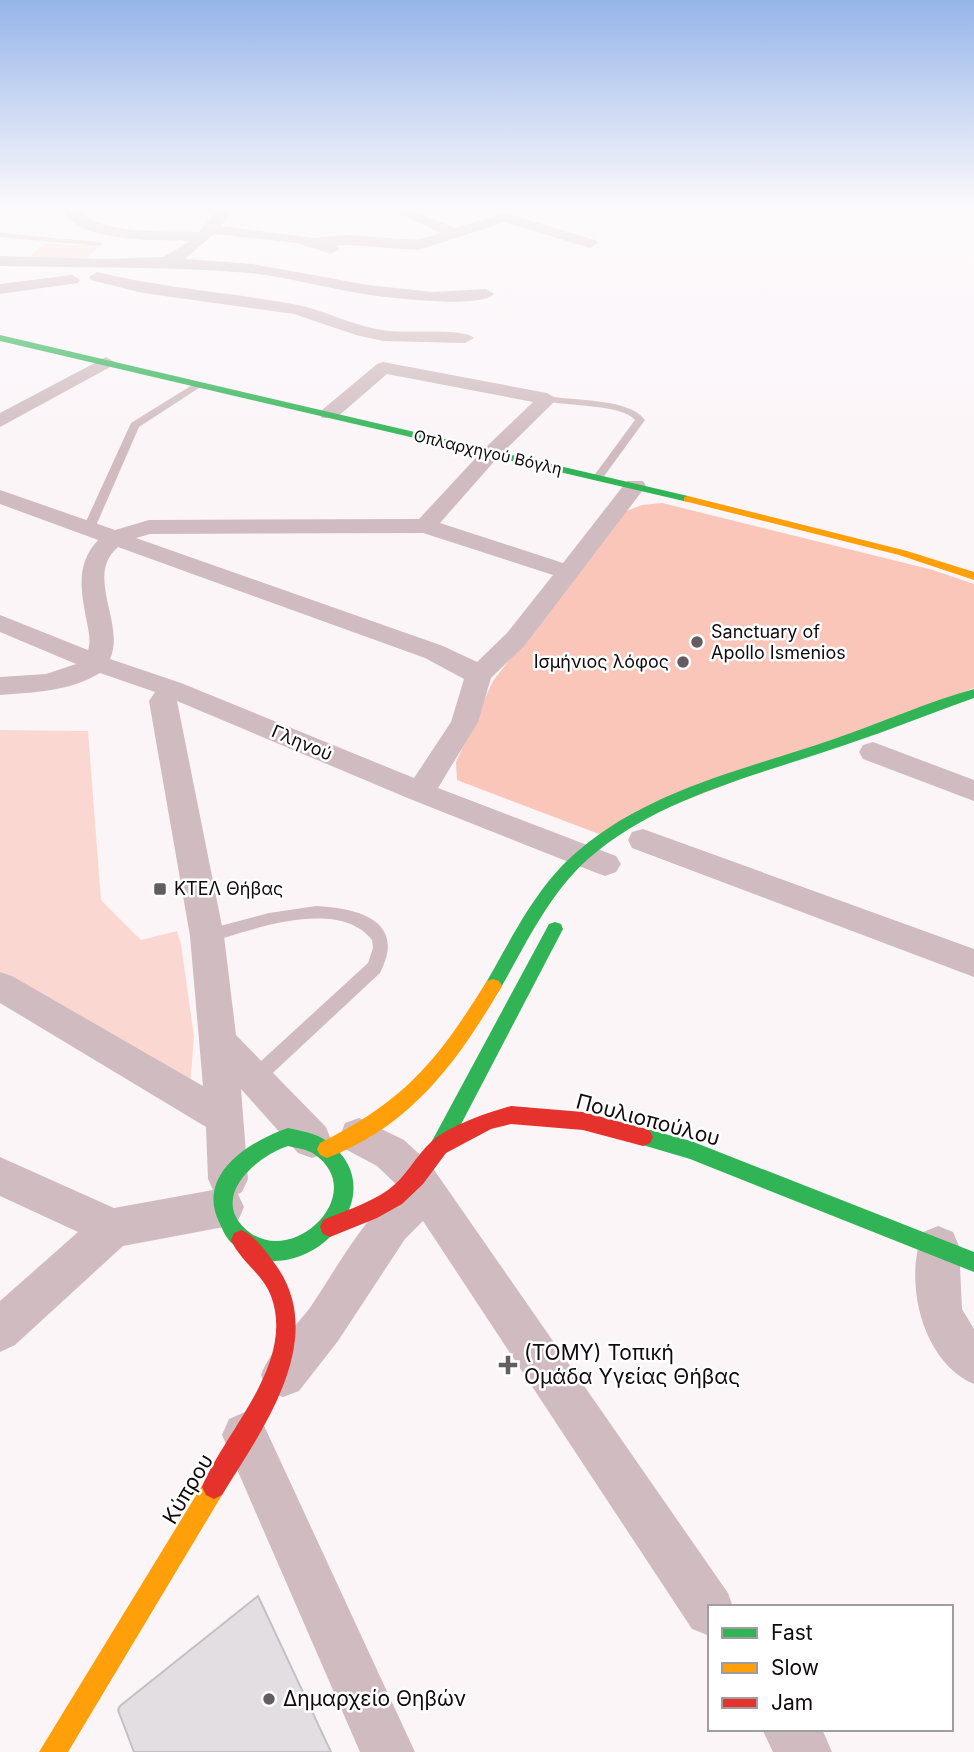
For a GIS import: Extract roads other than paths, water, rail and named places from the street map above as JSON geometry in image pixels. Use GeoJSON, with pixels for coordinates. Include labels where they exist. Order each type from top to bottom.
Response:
{"type":"FeatureCollection","features":[{"type":"Feature","properties":{"kind":"street"},"geometry":{"type":"LineString","coordinates":[[0,289],[18,287]]}},
{"type":"Feature","properties":{"kind":"street"},"geometry":{"type":"LineString","coordinates":[[138,287],[294,309],[372,334],[465,338]]}},
{"type":"Feature","properties":{"kind":"street"},"geometry":{"type":"LineString","coordinates":[[350,287],[433,297],[486,294]]}},
{"type":"Feature","properties":{"kind":"street","name":"Οπλαρχηγού Βόγλη"},"geometry":{"type":"LineString","coordinates":[[3,340],[598,477],[903,554],[974,576]]}},
{"type":"Feature","properties":{"kind":"street"},"geometry":{"type":"LineString","coordinates":[[0,421],[106,362]]}},
{"type":"Feature","properties":{"kind":"street"},"geometry":{"type":"LineString","coordinates":[[329,414],[383,368],[547,399]]}},
{"type":"Feature","properties":{"kind":"street"},"geometry":{"type":"LineString","coordinates":[[425,526],[492,453],[547,399]]}},
{"type":"Feature","properties":{"kind":"street"},"geometry":{"type":"LineString","coordinates":[[420,792],[459,732],[477,690],[478,676],[516,639],[635,486]]}},
{"type":"Feature","properties":{"kind":"street"},"geometry":{"type":"LineString","coordinates":[[0,497],[434,652],[463,665],[478,676]]}},
{"type":"Feature","properties":{"kind":"street"},"geometry":{"type":"LineString","coordinates":[[0,686],[60,680],[81,674],[96,663],[102,653],[103,642],[91,573],[93,560],[115,538],[128,531],[149,527],[425,526],[567,572]]}},
{"type":"Feature","properties":{"kind":"street","name":"Γληνού"},"geometry":{"type":"LineString","coordinates":[[0,623],[96,663],[172,689],[600,863]]}},
{"type":"Feature","properties":{"kind":"street"},"geometry":{"type":"LineString","coordinates":[[172,689],[162,701],[207,936],[219,1041],[222,1117],[231,1209],[257,1249],[296,1250],[315,1241],[330,1227],[342,1207],[345,1185],[333,1141],[255,1078],[219,1041]]}},
{"type":"Feature","properties":{"kind":"street"},"geometry":{"type":"LineString","coordinates":[[333,1141],[407,1103],[432,1078],[456,1048],[550,892],[600,863],[642,816],[679,799],[974,694]]}},
{"type":"Feature","properties":{"kind":"street"},"geometry":{"type":"LineString","coordinates":[[835,744],[871,753],[974,791]]}},
{"type":"Feature","properties":{"kind":"street"},"geometry":{"type":"LineString","coordinates":[[648,838],[974,963]]}},
{"type":"Feature","properties":{"kind":"street"},"geometry":{"type":"LineString","coordinates":[[270,1389],[298,1359],[323,1326],[391,1225],[407,1207],[422,1202],[430,1175],[562,918]]}},
{"type":"Feature","properties":{"kind":"street"},"geometry":{"type":"LineString","coordinates":[[0,986],[222,1117]]}},
{"type":"Feature","properties":{"kind":"street","name":"Πουλιοπούλου"},"geometry":{"type":"LineString","coordinates":[[330,1227],[370,1211],[395,1197],[430,1175],[487,1121],[511,1115],[583,1121],[691,1150],[956,1254]]}},
{"type":"Feature","properties":{"kind":"street"},"geometry":{"type":"LineString","coordinates":[[231,1209],[243,1158],[264,1143],[288,1137],[387,1149],[430,1175],[708,1608]]}},
{"type":"Feature","properties":{"kind":"street"},"geometry":{"type":"LineString","coordinates":[[0,1177],[113,1228]]}},
{"type":"Feature","properties":{"kind":"street"},"geometry":{"type":"LineString","coordinates":[[0,1330],[113,1228],[231,1209]]}},
{"type":"Feature","properties":{"kind":"street","name":"Κύπρου"},"geometry":{"type":"LineString","coordinates":[[53,1752],[245,1435],[270,1389],[285,1344],[285,1307],[273,1278],[231,1209]]}},
{"type":"Feature","properties":{"kind":"street"},"geometry":{"type":"LineString","coordinates":[[956,1254],[937,1299],[952,1340],[974,1362]]}},
{"type":"Feature","properties":{"kind":"street"},"geometry":{"type":"LineString","coordinates":[[245,1435],[388,1752]]}},
{"type":"Feature","properties":{"kind":"street"},"geometry":{"type":"LineString","coordinates":[[790,1731],[805,1752]]}},
{"type":"Feature","properties":{"kind":"lane"},"geometry":{"type":"LineString","coordinates":[[89,528],[135,425],[200,384]]}},
{"type":"Feature","properties":{"kind":"lane"},"geometry":{"type":"LineString","coordinates":[[547,399],[612,407],[636,414],[640,420],[598,477]]}},
{"type":"Feature","properties":{"kind":"lane"},"geometry":{"type":"LineString","coordinates":[[207,936],[271,918],[312,912],[348,916],[371,927],[382,940],[382,953],[374,968],[255,1078]]}},
{"type":"Feature","properties":{"kind":"place","name":"Sanctuary of Apollo Ismenios"},"geometry":{"type":"Point","coordinates":[697,642]}},
{"type":"Feature","properties":{"kind":"place","name":"Ισμήνιος λόφος"},"geometry":{"type":"Point","coordinates":[683,662]}},
{"type":"Feature","properties":{"kind":"place","name":"ΚΤΕΛ Θήβας"},"geometry":{"type":"Point","coordinates":[160,889]}},
{"type":"Feature","properties":{"kind":"place","name":"(ΤΟΜΥ) Τοπική Ομάδα Υγείας Θήβας"},"geometry":{"type":"Point","coordinates":[508,1365]}},
{"type":"Feature","properties":{"kind":"place","name":"Δημαρχείο Θηβών"},"geometry":{"type":"Point","coordinates":[269,1699]}}]}
